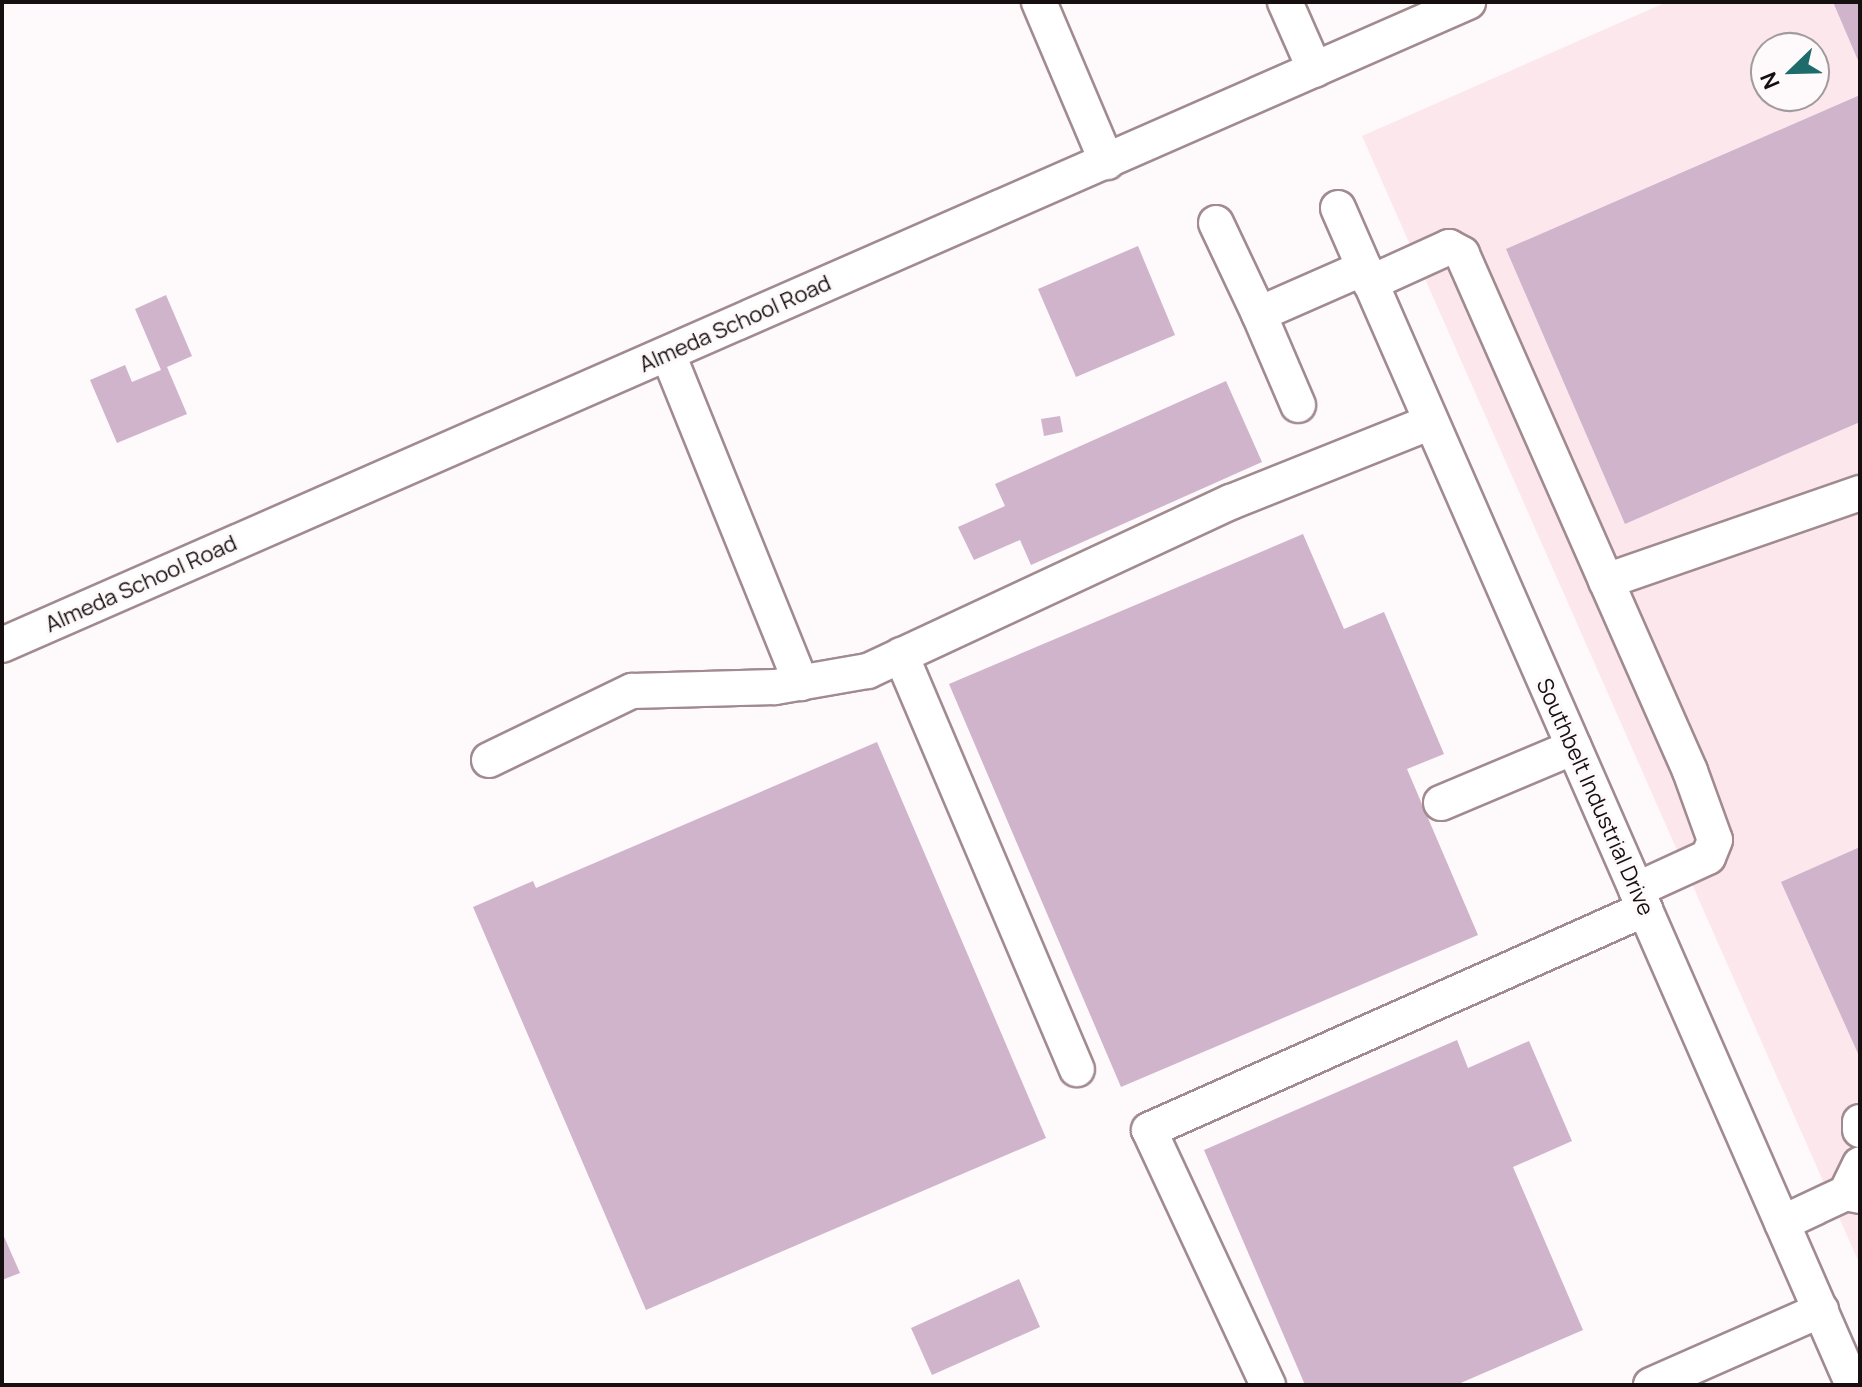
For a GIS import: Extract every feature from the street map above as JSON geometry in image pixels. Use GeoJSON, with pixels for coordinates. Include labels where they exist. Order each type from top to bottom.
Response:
{"type":"FeatureCollection","features":[{"type":"Feature","properties":{"kind":"street"},"geometry":{"type":"LineString","coordinates":[[1039,2],[1107,162]]}},
{"type":"Feature","properties":{"kind":"street"},"geometry":{"type":"LineString","coordinates":[[1285,2],[1315,70]]}},
{"type":"Feature","properties":{"kind":"street","name":"Almeda School Road"},"geometry":{"type":"LineString","coordinates":[[2,645],[1468,2]]}},
{"type":"Feature","properties":{"kind":"street","name":"Southbelt Industrial Drive"},"geometry":{"type":"LineString","coordinates":[[1338,208],[1853,1385]]}},
{"type":"Feature","properties":{"kind":"street"},"geometry":{"type":"LineString","coordinates":[[1216,223],[1298,405]]}},
{"type":"Feature","properties":{"kind":"street"},"geometry":{"type":"LineString","coordinates":[[1259,314],[1449,247],[1462,254],[1606,581],[1715,840],[1708,857],[1640,899],[1430,1004],[1149,1130],[1268,1385]]}},
{"type":"Feature","properties":{"kind":"street"},"geometry":{"type":"LineString","coordinates":[[668,354],[801,683]]}},
{"type":"Feature","properties":{"kind":"street"},"geometry":{"type":"LineString","coordinates":[[489,760],[632,691],[801,683],[868,671],[1231,502],[1431,422]]}},
{"type":"Feature","properties":{"kind":"street"},"geometry":{"type":"LineString","coordinates":[[1606,581],[1860,493]]}},
{"type":"Feature","properties":{"kind":"street"},"geometry":{"type":"LineString","coordinates":[[901,655],[1077,1069]]}},
{"type":"Feature","properties":{"kind":"street"},"geometry":{"type":"LineString","coordinates":[[1441,803],[1574,747]]}},
{"type":"Feature","properties":{"kind":"street"},"geometry":{"type":"LineString","coordinates":[[1860,1122],[1860,1130]]}},
{"type":"Feature","properties":{"kind":"street"},"geometry":{"type":"LineString","coordinates":[[1782,1223],[1855,1184]]}},
{"type":"Feature","properties":{"kind":"street"},"geometry":{"type":"LineString","coordinates":[[1651,1385],[1821,1310]]}},
{"type":"Feature","properties":{"kind":"shaded area"},"geometry":{"type":"Polygon","coordinates":[[[1667,2],[1860,2],[1860,1265],[1362,136],[1667,2]]]}},
{"type":"Feature","properties":{"kind":"building"},"geometry":{"type":"Polygon","coordinates":[[[1833,2],[1860,2],[1860,65],[1833,2]]]}},
{"type":"Feature","properties":{"kind":"building"},"geometry":{"type":"Polygon","coordinates":[[[1860,95],[1860,422],[1625,524],[1506,249],[1821,112],[1830,112],[1830,108],[1860,95]]]}},
{"type":"Feature","properties":{"kind":"building"},"geometry":{"type":"Polygon","coordinates":[[[1138,246],[1175,335],[1076,377],[1038,289],[1138,246]]]}},
{"type":"Feature","properties":{"kind":"building"},"geometry":{"type":"Polygon","coordinates":[[[166,295],[192,356],[167,367],[187,414],[117,443],[90,380],[125,365],[132,382],[161,370],[135,309],[166,295]]]}},
{"type":"Feature","properties":{"kind":"building"},"geometry":{"type":"Polygon","coordinates":[[[1226,381],[1262,462],[1031,565],[1020,540],[974,560],[958,527],[1005,506],[995,484],[1226,381]]]}},
{"type":"Feature","properties":{"kind":"building"},"geometry":{"type":"Polygon","coordinates":[[[1060,416],[1063,432],[1044,436],[1041,419],[1060,416]]]}},
{"type":"Feature","properties":{"kind":"building"},"geometry":{"type":"Polygon","coordinates":[[[1303,534],[1344,629],[1384,612],[1444,754],[1407,769],[1478,935],[1121,1087],[949,684],[1303,534]]]}},
{"type":"Feature","properties":{"kind":"building"},"geometry":{"type":"Polygon","coordinates":[[[877,742],[1046,1138],[646,1310],[473,907],[533,881],[536,888],[877,742]]]}},
{"type":"Feature","properties":{"kind":"building"},"geometry":{"type":"Polygon","coordinates":[[[1860,847],[1860,1058],[1781,882],[1860,847]]]}},
{"type":"Feature","properties":{"kind":"building"},"geometry":{"type":"Polygon","coordinates":[[[1457,1040],[1468,1068],[1529,1041],[1572,1141],[1513,1167],[1583,1330],[1456,1385],[1305,1385],[1204,1150],[1457,1040]]]}},
{"type":"Feature","properties":{"kind":"building"},"geometry":{"type":"Polygon","coordinates":[[[2,1232],[20,1273],[2,1280],[2,1232]]]}},
{"type":"Feature","properties":{"kind":"building"},"geometry":{"type":"Polygon","coordinates":[[[1019,1279],[1040,1327],[932,1375],[911,1328],[1019,1279]]]}}]}
